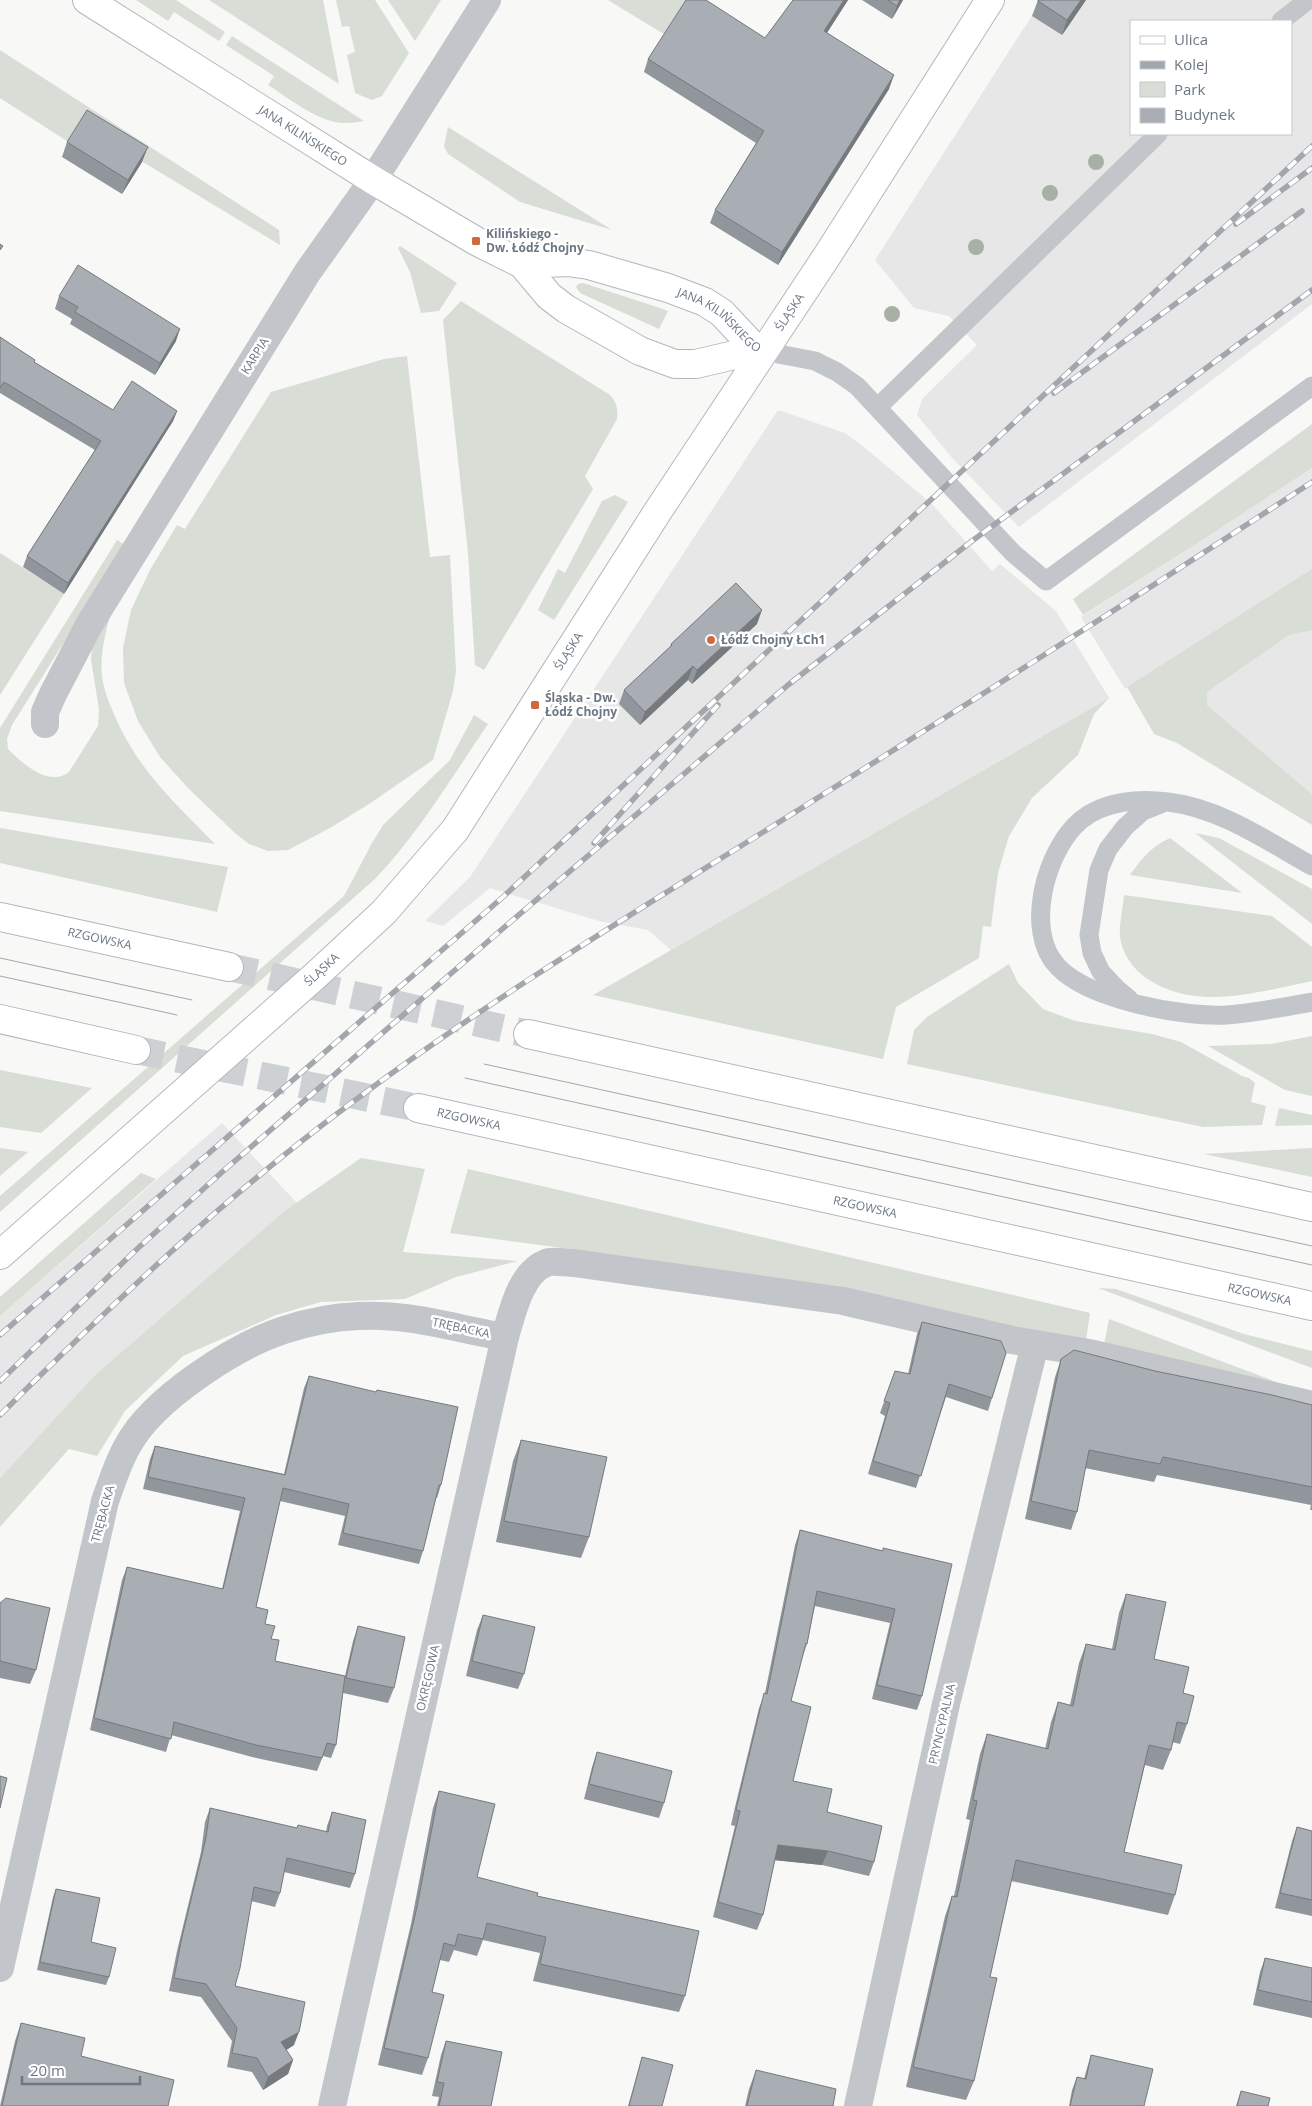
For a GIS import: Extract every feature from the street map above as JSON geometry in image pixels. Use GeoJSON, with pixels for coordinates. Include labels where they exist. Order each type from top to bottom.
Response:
{"type":"FeatureCollection","features":[{"type":"Feature","properties":{"kind":"street","name":"JANA KILIŃSKIEGO"},"geometry":{"type":"LineString","coordinates":[[87,0],[373,180],[476,241],[522,264],[550,296],[566,309],[614,338],[654,358],[675,364],[696,364],[747,352],[764,351]]}},
{"type":"Feature","properties":{"kind":"street","name":"KARPIA"},"geometry":{"type":"LineString","coordinates":[[45,724],[45,712],[89,624],[307,273],[373,180],[487,0]]}},
{"type":"Feature","properties":{"kind":"street","name":"ŚLĄSKA"},"geometry":{"type":"LineString","coordinates":[[0,1256],[315,976],[384,912],[433,857],[476,798],[658,511],[828,256],[990,0]]}},
{"type":"Feature","properties":{"kind":"street","name":"JANA KILIŃSKIEGO"},"geometry":{"type":"LineString","coordinates":[[522,264],[567,262],[589,265],[668,288],[705,302],[722,314],[751,344],[764,351]]}},
{"type":"Feature","properties":{"kind":"street","name":"RZGOWSKA"},"geometry":{"type":"LineString","coordinates":[[0,917],[230,968]]}},
{"type":"Feature","properties":{"kind":"street"},"geometry":{"type":"LineString","coordinates":[[0,1019],[136,1050]]}},
{"type":"Feature","properties":{"kind":"street"},"geometry":{"type":"LineString","coordinates":[[528,1034],[1312,1207]]}},
{"type":"Feature","properties":{"kind":"street","name":"RZGOWSKA"},"geometry":{"type":"LineString","coordinates":[[418,1108],[1312,1306]]}},
{"type":"Feature","properties":{"kind":"street","name":"OKRĘGOWA"},"geometry":{"type":"LineString","coordinates":[[332,2106],[505,1337],[521,1287],[530,1276],[547,1262],[584,1265],[843,1301],[1035,1344]]}},
{"type":"Feature","properties":{"kind":"street","name":"TRĘBACKA"},"geometry":{"type":"LineString","coordinates":[[0,1968],[105,1501],[128,1444],[149,1415],[176,1391],[213,1366],[283,1330],[321,1320],[360,1316],[418,1319],[505,1337]]}},
{"type":"Feature","properties":{"kind":"street"},"geometry":{"type":"LineString","coordinates":[[1035,1344],[1089,1353],[1312,1405]]}},
{"type":"Feature","properties":{"kind":"street","name":"PRYNCYPALNA"},"geometry":{"type":"LineString","coordinates":[[858,2106],[946,1704],[1035,1344]]}},
{"type":"Feature","properties":{"kind":"lane"},"geometry":{"type":"LineString","coordinates":[[1281,20],[1308,0]]}},
{"type":"Feature","properties":{"kind":"lane"},"geometry":{"type":"LineString","coordinates":[[878,407],[1157,135]]}},
{"type":"Feature","properties":{"kind":"lane"},"geometry":{"type":"LineString","coordinates":[[764,351],[801,357],[830,368],[857,386],[996,534],[1046,581],[1312,386]]}},
{"type":"Feature","properties":{"kind":"lane"},"geometry":{"type":"LineString","coordinates":[[1312,866],[1220,816],[1193,806],[1166,801],[1122,803],[1101,808],[1082,820],[1065,838],[1051,863],[1042,896],[1041,928],[1046,950],[1058,967],[1077,982],[1099,992],[1134,1003],[1195,1014],[1224,1015],[1312,1002]]}},
{"type":"Feature","properties":{"kind":"lane"},"geometry":{"type":"LineString","coordinates":[[1134,1003],[1101,972],[1092,954],[1089,935],[1098,870],[1108,849],[1125,827],[1143,811],[1166,801]]}},
{"type":"Feature","properties":{"kind":"shaded area"},"geometry":{"type":"Polygon","coordinates":[[[1042,0],[1312,0],[1312,304],[1019,527],[953,459],[917,415],[922,399],[977,345],[949,316],[914,308],[875,260],[1042,0]]]}},
{"type":"Feature","properties":{"kind":"shaded area"},"geometry":{"type":"Polygon","coordinates":[[[778,410],[845,433],[932,504],[992,571],[1000,564],[1056,611],[1109,698],[671,950],[648,930],[599,921],[490,888],[443,926],[425,921],[470,877],[778,410]]]}},
{"type":"Feature","properties":{"kind":"shaded area"},"geometry":{"type":"Polygon","coordinates":[[[1312,468],[1312,794],[1207,705],[1207,693],[1186,651],[1125,689],[1081,617],[1312,468]]]}},
{"type":"Feature","properties":{"kind":"shaded area"},"geometry":{"type":"Polygon","coordinates":[[[222,1123],[297,1203],[95,1375],[0,1478],[0,1316],[222,1123]]]}},
{"type":"Feature","properties":{"kind":"green space"},"geometry":{"type":"Polygon","coordinates":[[[136,0],[176,0],[225,32],[219,41],[174,12],[168,21],[136,0]]]}},
{"type":"Feature","properties":{"kind":"green space"},"geometry":{"type":"Polygon","coordinates":[[[209,0],[323,0],[339,84],[209,0]]]}},
{"type":"Feature","properties":{"kind":"green space"},"geometry":{"type":"Polygon","coordinates":[[[336,0],[375,0],[409,53],[382,96],[372,100],[355,93],[347,55],[355,52],[349,26],[342,27],[336,0]]]}},
{"type":"Feature","properties":{"kind":"green space"},"geometry":{"type":"Polygon","coordinates":[[[388,0],[441,0],[415,41],[388,0]]]}},
{"type":"Feature","properties":{"kind":"green space"},"geometry":{"type":"Polygon","coordinates":[[[608,0],[696,0],[667,36],[608,0]]]}},
{"type":"Feature","properties":{"kind":"green space"},"geometry":{"type":"Polygon","coordinates":[[[232,36],[364,121],[335,122],[325,119],[295,103],[268,85],[274,76],[226,45],[232,36]]]}},
{"type":"Feature","properties":{"kind":"green space"},"geometry":{"type":"Polygon","coordinates":[[[0,50],[279,230],[280,245],[82,125],[70,143],[0,98],[0,50]]]}},
{"type":"Feature","properties":{"kind":"green space"},"geometry":{"type":"Polygon","coordinates":[[[448,127],[612,230],[520,202],[448,154],[444,146],[448,127]]]}},
{"type":"Feature","properties":{"kind":"green space"},"geometry":{"type":"Polygon","coordinates":[[[400,246],[457,283],[439,311],[421,313],[410,272],[398,248],[400,246]]]}},
{"type":"Feature","properties":{"kind":"green space"},"geometry":{"type":"Polygon","coordinates":[[[583,283],[668,311],[659,329],[580,293],[576,287],[578,284],[583,283]]]}},
{"type":"Feature","properties":{"kind":"green space"},"geometry":{"type":"Polygon","coordinates":[[[461,301],[610,395],[616,403],[617,412],[617,419],[585,476],[593,489],[484,670],[475,665],[468,553],[443,320],[461,301]]]}},
{"type":"Feature","properties":{"kind":"green space"},"geometry":{"type":"Polygon","coordinates":[[[407,356],[430,557],[450,555],[456,671],[453,691],[433,760],[330,828],[288,850],[268,851],[249,844],[236,834],[188,788],[160,757],[138,721],[124,683],[123,648],[131,610],[150,570],[177,525],[185,529],[271,392],[384,359],[407,356]]]}},
{"type":"Feature","properties":{"kind":"green space"},"geometry":{"type":"Polygon","coordinates":[[[1312,424],[1312,468],[1083,615],[1073,599],[1312,424]]]}},
{"type":"Feature","properties":{"kind":"green space"},"geometry":{"type":"Polygon","coordinates":[[[615,495],[628,502],[554,620],[538,610],[558,569],[565,573],[602,501],[615,495]]]}},
{"type":"Feature","properties":{"kind":"green space"},"geometry":{"type":"Polygon","coordinates":[[[117,540],[125,545],[12,725],[7,739],[8,749],[36,772],[53,777],[69,772],[98,726],[99,709],[91,660],[92,644],[113,607],[101,664],[108,701],[126,738],[147,771],[215,844],[0,811],[0,728],[117,540]]]}},
{"type":"Feature","properties":{"kind":"green space"},"geometry":{"type":"Polygon","coordinates":[[[0,553],[64,594],[0,695],[0,553]]]}},
{"type":"Feature","properties":{"kind":"green space"},"geometry":{"type":"Polygon","coordinates":[[[1312,569],[1312,630],[1289,635],[1207,692],[1207,705],[1312,794],[1312,825],[1177,743],[1154,734],[1127,687],[1312,569]]]}},
{"type":"Feature","properties":{"kind":"green space"},"geometry":{"type":"Polygon","coordinates":[[[1109,698],[1094,714],[1078,755],[1032,798],[1009,836],[998,873],[991,927],[983,926],[979,958],[896,1007],[883,1059],[593,995],[1109,698]]]}},
{"type":"Feature","properties":{"kind":"green space"},"geometry":{"type":"Polygon","coordinates":[[[474,715],[488,724],[421,823],[376,878],[0,1212],[0,1196],[344,896],[383,825],[450,760],[474,715]]]}},
{"type":"Feature","properties":{"kind":"green space"},"geometry":{"type":"Polygon","coordinates":[[[0,828],[228,867],[217,912],[0,863],[0,828]]]}},
{"type":"Feature","properties":{"kind":"green space"},"geometry":{"type":"Polygon","coordinates":[[[1195,833],[1219,838],[1312,889],[1312,924],[1195,833]]]}},
{"type":"Feature","properties":{"kind":"green space"},"geometry":{"type":"Polygon","coordinates":[[[1170,838],[1242,893],[1130,875],[1147,854],[1170,838]]]}},
{"type":"Feature","properties":{"kind":"green space"},"geometry":{"type":"Polygon","coordinates":[[[1124,895],[1272,916],[1312,947],[1312,981],[1248,994],[1206,997],[1185,994],[1165,988],[1141,974],[1129,960],[1123,949],[1120,932],[1124,895]]]}},
{"type":"Feature","properties":{"kind":"green space"},"geometry":{"type":"Polygon","coordinates":[[[1009,964],[1018,983],[1043,1009],[1075,1021],[1152,1034],[1181,1042],[1242,1076],[1249,1078],[1255,1083],[1251,1102],[1266,1106],[1262,1125],[1203,1127],[907,1064],[914,1030],[927,1017],[1009,964]]]}},
{"type":"Feature","properties":{"kind":"green space"},"geometry":{"type":"Polygon","coordinates":[[[1312,1036],[1312,1096],[1285,1090],[1208,1046],[1271,1044],[1312,1036]]]}},
{"type":"Feature","properties":{"kind":"green space"},"geometry":{"type":"Polygon","coordinates":[[[0,1070],[92,1088],[41,1133],[0,1127],[0,1070]]]}},
{"type":"Feature","properties":{"kind":"green space"},"geometry":{"type":"Polygon","coordinates":[[[1279,1108],[1312,1115],[1312,1125],[1275,1126],[1279,1108]]]}},
{"type":"Feature","properties":{"kind":"green space"},"geometry":{"type":"Polygon","coordinates":[[[0,1148],[28,1152],[0,1176],[0,1148]]]}},
{"type":"Feature","properties":{"kind":"green space"},"geometry":{"type":"Polygon","coordinates":[[[1312,1148],[1312,1177],[1204,1154],[1312,1148]]]}},
{"type":"Feature","properties":{"kind":"green space"},"geometry":{"type":"Polygon","coordinates":[[[361,1158],[425,1169],[403,1252],[518,1261],[456,1277],[405,1299],[321,1302],[276,1315],[183,1356],[125,1411],[97,1456],[69,1449],[0,1527],[0,1478],[95,1375],[286,1210],[361,1158]]]}},
{"type":"Feature","properties":{"kind":"green space"},"geometry":{"type":"Polygon","coordinates":[[[468,1169],[1090,1313],[1086,1340],[652,1260],[450,1233],[468,1169]]]}},
{"type":"Feature","properties":{"kind":"green space"},"geometry":{"type":"Polygon","coordinates":[[[141,1173],[156,1179],[0,1316],[0,1297],[141,1173]]]}},
{"type":"Feature","properties":{"kind":"green space"},"geometry":{"type":"Polygon","coordinates":[[[1098,1288],[1116,1289],[1244,1334],[1312,1351],[1312,1368],[1098,1288]]]}},
{"type":"Feature","properties":{"kind":"green space"},"geometry":{"type":"Polygon","coordinates":[[[1109,1319],[1279,1383],[1104,1345],[1109,1319]]]}},
{"type":"Feature","properties":{"kind":"building"},"geometry":{"type":"Polygon","coordinates":[[[686,0],[706,0],[765,38],[793,0],[844,0],[824,31],[894,75],[782,252],[715,210],[764,131],[648,59],[686,0]]]}},
{"type":"Feature","properties":{"kind":"building"},"geometry":{"type":"Polygon","coordinates":[[[888,0],[900,0],[897,6],[888,0]]]}},
{"type":"Feature","properties":{"kind":"building"},"geometry":{"type":"Polygon","coordinates":[[[1038,0],[1081,0],[1067,20],[1038,0]]]}},
{"type":"Feature","properties":{"kind":"building"},"geometry":{"type":"Polygon","coordinates":[[[87,110],[148,147],[128,180],[67,142],[87,110]]]}},
{"type":"Feature","properties":{"kind":"building"},"geometry":{"type":"Polygon","coordinates":[[[78,265],[180,329],[160,363],[75,312],[78,307],[59,296],[78,265]]]}},
{"type":"Feature","properties":{"kind":"building"},"geometry":{"type":"Polygon","coordinates":[[[0,337],[35,360],[34,362],[113,410],[132,381],[177,411],[68,583],[27,556],[101,441],[4,382],[0,388],[0,337]]]}},
{"type":"Feature","properties":{"kind":"building"},"geometry":{"type":"Polygon","coordinates":[[[736,583],[762,610],[697,670],[693,666],[645,712],[624,690],[736,583]]]}},
{"type":"Feature","properties":{"kind":"building"},"geometry":{"type":"Polygon","coordinates":[[[922,1322],[1001,1341],[1006,1353],[992,1398],[949,1384],[921,1476],[873,1461],[890,1403],[884,1401],[895,1371],[910,1374],[922,1322]]]}},
{"type":"Feature","properties":{"kind":"building"},"geometry":{"type":"Polygon","coordinates":[[[1074,1350],[1155,1371],[1312,1405],[1312,1487],[1163,1457],[1160,1464],[1089,1450],[1077,1512],[1031,1501],[1061,1359],[1074,1350]]]}},
{"type":"Feature","properties":{"kind":"building"},"geometry":{"type":"Polygon","coordinates":[[[309,1376],[376,1392],[377,1390],[458,1407],[441,1485],[439,1485],[423,1551],[343,1533],[349,1504],[283,1488],[256,1607],[268,1610],[265,1624],[275,1626],[271,1639],[279,1640],[275,1661],[345,1676],[336,1745],[327,1743],[322,1758],[256,1745],[174,1722],[171,1739],[94,1718],[127,1567],[223,1589],[245,1498],[148,1477],[155,1446],[285,1475],[309,1376]]]}},
{"type":"Feature","properties":{"kind":"building"},"geometry":{"type":"Polygon","coordinates":[[[521,1440],[607,1457],[589,1537],[504,1521],[521,1440]]]}},
{"type":"Feature","properties":{"kind":"building"},"geometry":{"type":"Polygon","coordinates":[[[800,1530],[883,1551],[883,1548],[952,1564],[922,1696],[877,1685],[895,1609],[817,1591],[807,1644],[791,1701],[811,1707],[793,1781],[832,1789],[827,1812],[882,1826],[874,1862],[828,1851],[778,1845],[763,1915],[718,1902],[740,1811],[736,1810],[740,1793],[764,1693],[767,1694],[800,1530]]]}},
{"type":"Feature","properties":{"kind":"building"},"geometry":{"type":"Polygon","coordinates":[[[1126,1594],[1166,1602],[1154,1659],[1189,1667],[1183,1693],[1194,1696],[1187,1724],[1177,1722],[1171,1750],[1149,1745],[1124,1852],[1182,1865],[1175,1895],[1016,1860],[990,1977],[997,1978],[974,2081],[913,2067],[952,1896],[957,1897],[977,1801],[973,1800],[987,1734],[1048,1749],[1058,1702],[1073,1706],[1086,1644],[1115,1650],[1126,1594]]]}},
{"type":"Feature","properties":{"kind":"building"},"geometry":{"type":"Polygon","coordinates":[[[6,1598],[50,1608],[36,1670],[0,1661],[0,1603],[6,1598]]]}},
{"type":"Feature","properties":{"kind":"building"},"geometry":{"type":"Polygon","coordinates":[[[483,1615],[535,1627],[524,1674],[472,1661],[483,1615]]]}},
{"type":"Feature","properties":{"kind":"building"},"geometry":{"type":"Polygon","coordinates":[[[358,1626],[405,1637],[394,1688],[346,1678],[358,1626]]]}},
{"type":"Feature","properties":{"kind":"building"},"geometry":{"type":"Polygon","coordinates":[[[597,1752],[672,1771],[664,1803],[589,1784],[597,1752]]]}},
{"type":"Feature","properties":{"kind":"building"},"geometry":{"type":"Polygon","coordinates":[[[0,1776],[7,1778],[0,1808],[0,1776]]]}},
{"type":"Feature","properties":{"kind":"building"},"geometry":{"type":"Polygon","coordinates":[[[439,1791],[495,1804],[477,1877],[538,1893],[537,1896],[699,1931],[685,1996],[540,1964],[546,1937],[487,1923],[483,1939],[458,1934],[455,1946],[444,1943],[432,1992],[444,1995],[428,2058],[384,2048],[417,1907],[439,1791]]]}},
{"type":"Feature","properties":{"kind":"building"},"geometry":{"type":"Polygon","coordinates":[[[210,1808],[297,1828],[298,1825],[328,1832],[332,1812],[366,1820],[355,1874],[287,1858],[280,1893],[254,1887],[240,1968],[235,1986],[305,2002],[299,2032],[281,2042],[293,2060],[268,2077],[257,2058],[232,2053],[237,2028],[206,1984],[174,1978],[206,1838],[210,1808]]]}},
{"type":"Feature","properties":{"kind":"building"},"geometry":{"type":"Polygon","coordinates":[[[1297,1827],[1312,1831],[1312,1900],[1280,1893],[1297,1827]]]}},
{"type":"Feature","properties":{"kind":"building"},"geometry":{"type":"Polygon","coordinates":[[[56,1889],[100,1898],[91,1942],[116,1948],[109,1977],[40,1962],[56,1889]]]}},
{"type":"Feature","properties":{"kind":"building"},"geometry":{"type":"Polygon","coordinates":[[[1265,1958],[1312,1968],[1312,2002],[1258,1990],[1265,1958]]]}},
{"type":"Feature","properties":{"kind":"building"},"geometry":{"type":"Polygon","coordinates":[[[21,2023],[85,2038],[81,2056],[174,2080],[168,2106],[2,2106],[21,2023]]]}},
{"type":"Feature","properties":{"kind":"building"},"geometry":{"type":"Polygon","coordinates":[[[446,2041],[502,2052],[491,2106],[439,2106],[444,2083],[437,2082],[446,2041]]]}},
{"type":"Feature","properties":{"kind":"building"},"geometry":{"type":"Polygon","coordinates":[[[1091,2055],[1153,2069],[1144,2106],[1070,2106],[1077,2077],[1086,2079],[1091,2055]]]}},
{"type":"Feature","properties":{"kind":"building"},"geometry":{"type":"Polygon","coordinates":[[[642,2057],[673,2065],[662,2106],[629,2106],[642,2057]]]}},
{"type":"Feature","properties":{"kind":"building"},"geometry":{"type":"Polygon","coordinates":[[[756,2070],[836,2089],[833,2106],[747,2106],[756,2070]]]}},
{"type":"Feature","properties":{"kind":"building"},"geometry":{"type":"Polygon","coordinates":[[[1241,2091],[1270,2098],[1268,2106],[1237,2106],[1241,2091]]]}},
{"type":"Feature","properties":{"kind":"tunnel"},"geometry":{"type":"LineString","coordinates":[[229,967],[528,1034]]}},
{"type":"Feature","properties":{"kind":"tunnel"},"geometry":{"type":"LineString","coordinates":[[136,1050],[418,1108]]}},
{"type":"Feature","properties":{"kind":"tram line"},"geometry":{"type":"LineString","coordinates":[[0,958],[192,1000]]}},
{"type":"Feature","properties":{"kind":"tram line"},"geometry":{"type":"LineString","coordinates":[[0,976],[177,1015]]}},
{"type":"Feature","properties":{"kind":"tram line"},"geometry":{"type":"LineString","coordinates":[[484,1064],[1312,1246]]}},
{"type":"Feature","properties":{"kind":"tram line"},"geometry":{"type":"LineString","coordinates":[[465,1078],[1312,1265]]}},
{"type":"Feature","properties":{"kind":"railway"},"geometry":{"type":"LineString","coordinates":[[0,1335],[503,897],[1312,146]]}},
{"type":"Feature","properties":{"kind":"railway"},"geometry":{"type":"LineString","coordinates":[[1236,224],[1312,168]]}},
{"type":"Feature","properties":{"kind":"railway"},"geometry":{"type":"LineString","coordinates":[[1054,393],[1302,211]]}},
{"type":"Feature","properties":{"kind":"railway"},"geometry":{"type":"LineString","coordinates":[[0,1381],[137,1249],[221,1173],[788,685],[972,541],[1312,290]]}},
{"type":"Feature","properties":{"kind":"railway"},"geometry":{"type":"LineString","coordinates":[[0,1415],[173,1250],[310,1134],[407,1062],[558,960],[834,788],[1176,571],[1312,482]]}},
{"type":"Feature","properties":{"kind":"railway"},"geometry":{"type":"LineString","coordinates":[[594,843],[718,705]]}},
{"type":"Feature","properties":{"kind":"place","name":"Kilińskiego - Dw. Łódź Chojny"},"geometry":{"type":"Point","coordinates":[476,241]}},
{"type":"Feature","properties":{"kind":"place","name":"Łódź Chojny ŁCh1"},"geometry":{"type":"Point","coordinates":[711,640]}},
{"type":"Feature","properties":{"kind":"place","name":"Śląska - Dw. Łódź Chojny"},"geometry":{"type":"Point","coordinates":[535,705]}}]}
